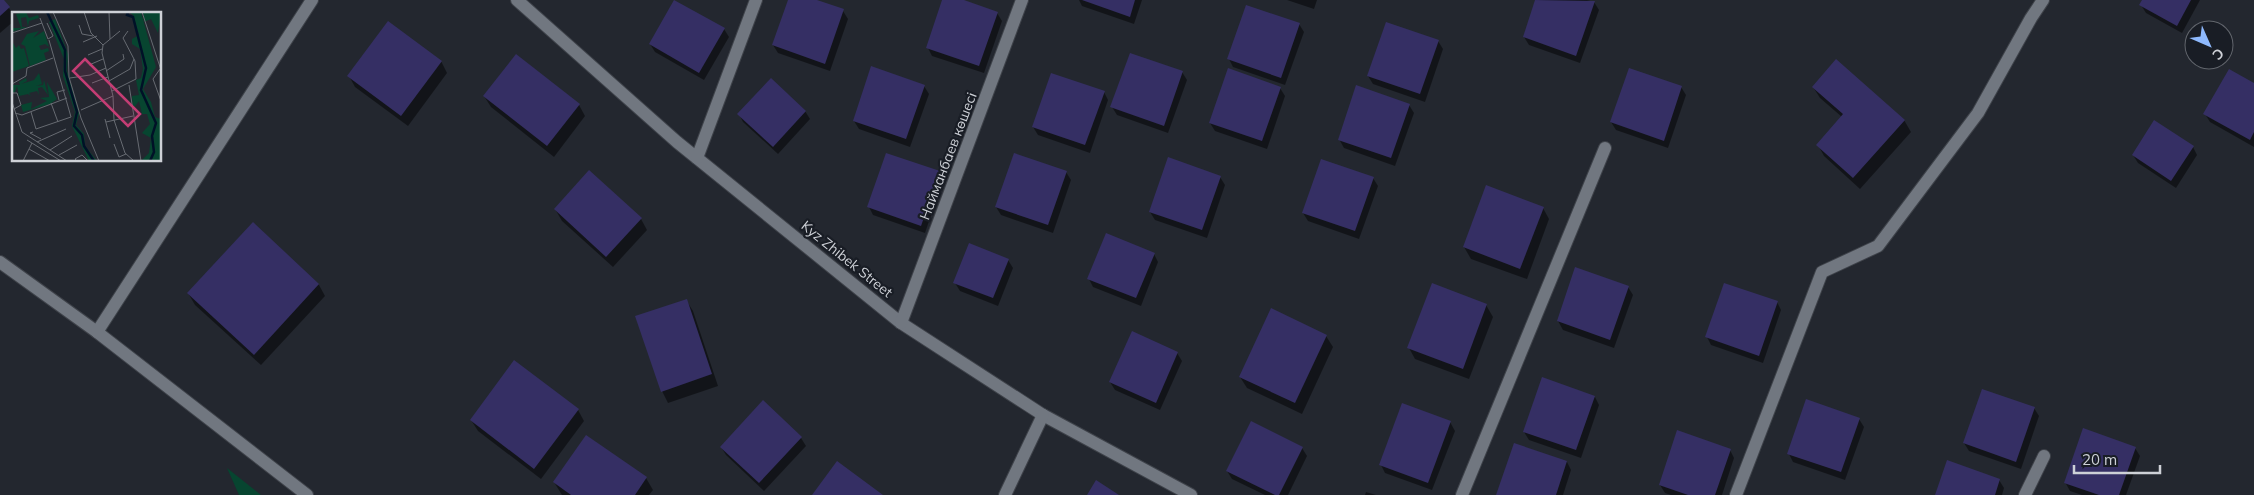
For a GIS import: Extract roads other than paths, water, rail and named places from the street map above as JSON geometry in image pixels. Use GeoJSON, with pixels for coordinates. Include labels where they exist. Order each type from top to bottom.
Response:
{"type":"FeatureCollection","features":[{"type":"Feature","properties":{"kind":"street"},"geometry":{"type":"LineString","coordinates":[[97,332],[312,0]]}},
{"type":"Feature","properties":{"kind":"street","name":"Kyz Zhibek Street"},"geometry":{"type":"LineString","coordinates":[[517,0],[698,158],[901,323],[1043,415],[1191,495]]}},
{"type":"Feature","properties":{"kind":"street"},"geometry":{"type":"LineString","coordinates":[[698,158],[756,0]]}},
{"type":"Feature","properties":{"kind":"street","name":"Найманбаев көшесі"},"geometry":{"type":"LineString","coordinates":[[901,323],[1022,0]]}},
{"type":"Feature","properties":{"kind":"street"},"geometry":{"type":"LineString","coordinates":[[1736,495],[1822,272],[1878,246],[1978,113],[2030,18],[2043,0]]}},
{"type":"Feature","properties":{"kind":"street"},"geometry":{"type":"LineString","coordinates":[[1462,495],[1606,148]]}},
{"type":"Feature","properties":{"kind":"street"},"geometry":{"type":"LineString","coordinates":[[0,262],[97,332],[307,495]]}},
{"type":"Feature","properties":{"kind":"street"},"geometry":{"type":"LineString","coordinates":[[1006,495],[1043,415]]}},
{"type":"Feature","properties":{"kind":"street"},"geometry":{"type":"LineString","coordinates":[[2025,495],[2044,456]]}}]}
